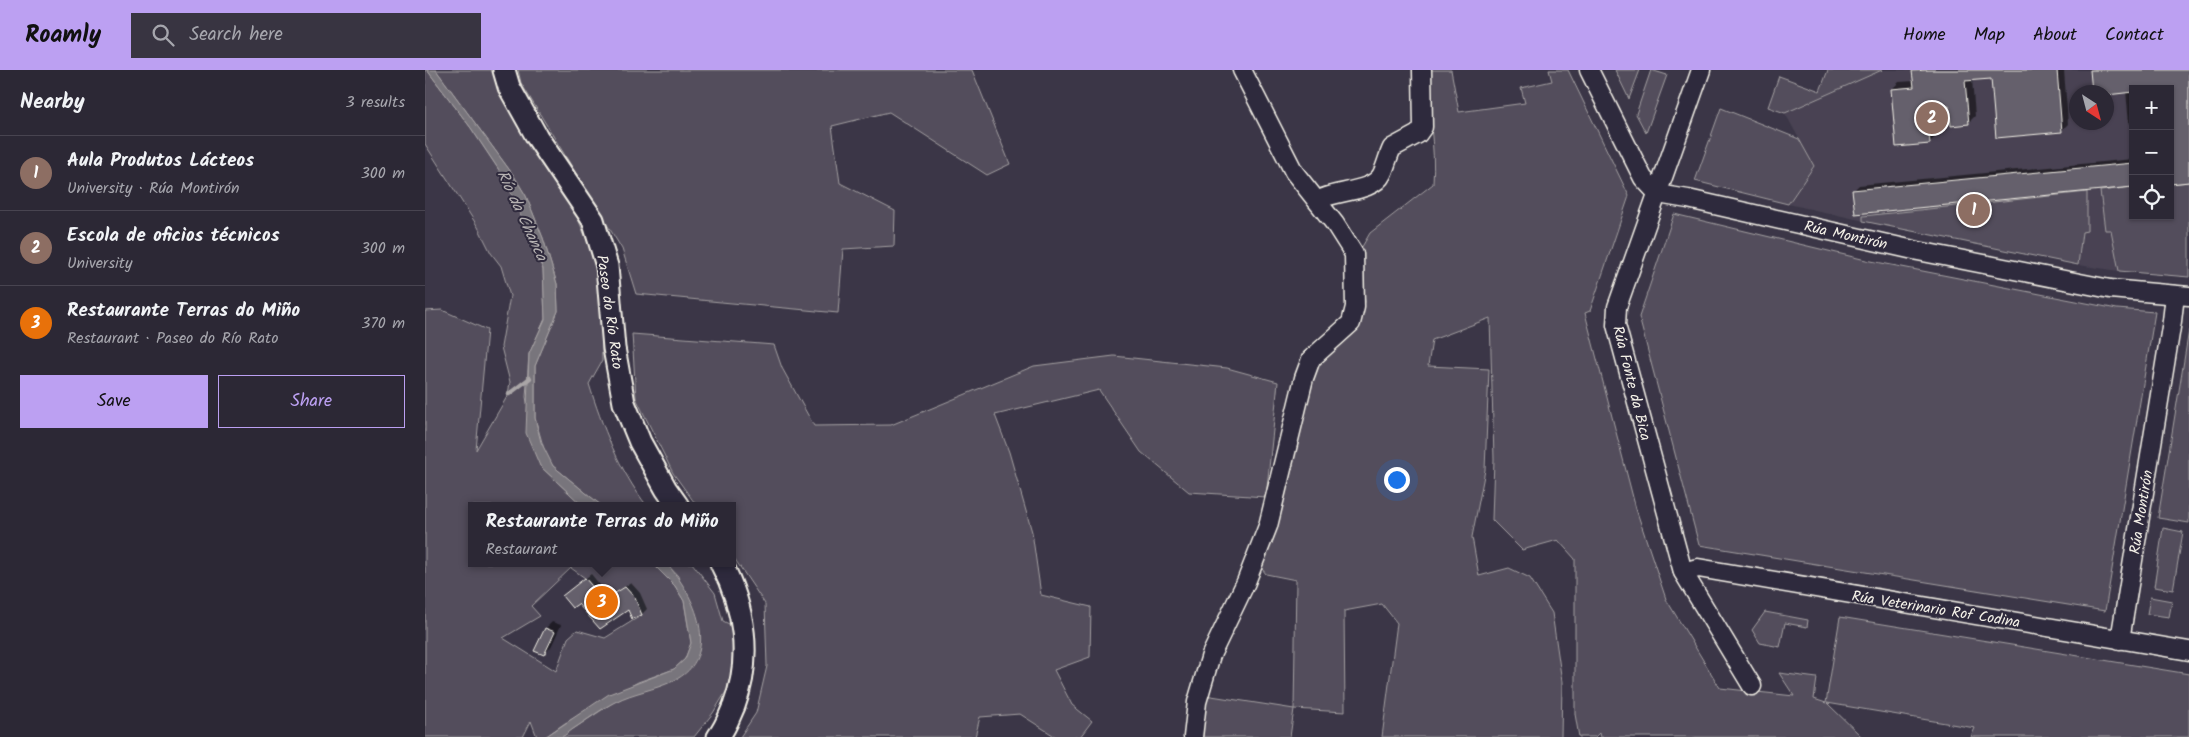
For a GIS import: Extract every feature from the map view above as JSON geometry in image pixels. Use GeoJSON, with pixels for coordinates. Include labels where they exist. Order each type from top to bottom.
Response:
{"type":"FeatureCollection","features":[{"type":"Feature","properties":{"kind":"street","name":"Paseo do Río Rato"},"geometry":{"type":"LineString","coordinates":[[504,70],[509,87],[537,137],[593,220],[607,266],[614,348],[624,403],[640,442],[665,489],[675,502]]}},
{"type":"Feature","properties":{"kind":"street"},"geometry":{"type":"LineString","coordinates":[[1193,737],[1197,702],[1211,655],[1246,582],[1268,526],[1304,378],[1311,359],[1351,323],[1355,308],[1354,254],[1295,172],[1242,70]]}},
{"type":"Feature","properties":{"kind":"street"},"geometry":{"type":"LineString","coordinates":[[1317,202],[1324,196],[1348,192],[1370,184],[1382,176],[1392,148],[1418,134],[1423,127],[1422,70]]}},
{"type":"Feature","properties":{"kind":"street"},"geometry":{"type":"LineString","coordinates":[[1589,70],[1643,178],[1658,194]]}},
{"type":"Feature","properties":{"kind":"street","name":"Rúa Fonte da Bica"},"geometry":{"type":"LineString","coordinates":[[1701,70],[1617,307],[1616,325],[1683,572],[1752,686]]}},
{"type":"Feature","properties":{"kind":"street","name":"Rúa Montirón"},"geometry":{"type":"LineString","coordinates":[[1658,194],[1688,199],[1918,251],[2091,286],[2182,296],[2172,321],[2120,640]]}},
{"type":"Feature","properties":{"kind":"street"},"geometry":{"type":"LineString","coordinates":[[718,737],[725,728],[741,685],[745,643],[741,616],[733,586],[723,567]]}},
{"type":"Feature","properties":{"kind":"street","name":"Rúa Veterinario Rof Codina"},"geometry":{"type":"LineString","coordinates":[[1683,572],[1698,568],[2189,651]]}},
{"type":"Feature","properties":{"kind":"shaded area"},"geometry":{"type":"Polygon","coordinates":[[[425,70],[427,70],[471,128],[501,173],[510,190],[543,270],[545,319],[529,354],[526,397],[540,466],[579,502],[468,502],[468,567],[656,567],[675,586],[684,601],[691,643],[685,659],[674,669],[638,682],[565,723],[545,737],[537,737],[531,721],[523,737],[425,737],[425,311],[442,310],[487,330],[476,450],[508,395],[510,382],[501,347],[510,296],[501,266],[491,253],[478,227],[425,144],[425,70]],[[571,568],[531,606],[540,616],[503,638],[556,671],[568,638],[577,630],[605,638],[642,615],[635,598],[625,588],[604,600],[585,578],[571,568]]]}},
{"type":"Feature","properties":{"kind":"shaded area"},"geometry":{"type":"Polygon","coordinates":[[[436,70],[494,70],[501,88],[574,209],[597,265],[601,298],[602,361],[589,384],[612,447],[628,478],[644,502],[597,502],[553,466],[546,456],[535,418],[535,366],[558,311],[557,284],[543,238],[526,196],[514,176],[436,70]]]}},
{"type":"Feature","properties":{"kind":"shaded area"},"geometry":{"type":"Polygon","coordinates":[[[518,70],[972,70],[1010,164],[987,175],[889,112],[832,126],[840,183],[895,211],[894,246],[843,249],[838,313],[636,294],[622,249],[521,83],[518,70]]]}},
{"type":"Feature","properties":{"kind":"shaded area"},"geometry":{"type":"Polygon","coordinates":[[[1427,70],[1451,70],[1459,112],[1525,103],[1521,88],[1552,81],[1549,70],[1568,70],[1629,196],[1590,311],[1585,313],[1636,509],[1666,599],[1720,688],[1794,696],[1779,673],[1817,678],[1814,699],[1826,703],[1840,617],[2189,674],[2189,737],[1971,737],[1975,728],[1827,703],[1862,737],[1600,737],[1599,733],[1595,737],[1579,737],[1575,714],[1575,559],[1558,540],[1522,550],[1492,520],[1494,459],[1490,318],[1432,340],[1428,366],[1489,369],[1485,470],[1472,537],[1479,576],[1509,568],[1530,578],[1552,613],[1562,682],[1561,737],[1382,737],[1397,623],[1382,604],[1344,611],[1345,712],[1294,709],[1296,580],[1266,574],[1259,565],[1311,369],[1355,327],[1365,302],[1359,252],[1370,233],[1433,184],[1434,170],[1427,70]]]}},
{"type":"Feature","properties":{"kind":"shaded area"},"geometry":{"type":"Polygon","coordinates":[[[1615,70],[1640,70],[1629,99],[1615,70]]]}},
{"type":"Feature","properties":{"kind":"shaded area"},"geometry":{"type":"Polygon","coordinates":[[[1651,70],[1667,75],[1646,133],[1636,114],[1651,70]]]}},
{"type":"Feature","properties":{"kind":"shaded area"},"geometry":{"type":"Polygon","coordinates":[[[1828,70],[1882,70],[1785,113],[1768,107],[1779,76],[1820,91],[1828,70]]]}},
{"type":"Feature","properties":{"kind":"shaded area"},"geometry":{"type":"Polygon","coordinates":[[[1882,70],[2189,70],[2189,277],[2119,271],[2078,265],[1909,231],[1788,204],[1814,166],[1785,113],[1882,70]]]}},
{"type":"Feature","properties":{"kind":"shaded area"},"geometry":{"type":"Polygon","coordinates":[[[1721,108],[1799,139],[1814,166],[1788,204],[1695,181],[1721,108]]]}},
{"type":"Feature","properties":{"kind":"shaded area"},"geometry":{"type":"Polygon","coordinates":[[[2189,182],[2189,277],[2119,271],[2111,230],[2105,230],[2100,191],[2129,187],[2129,220],[2174,220],[2174,184],[2189,182]]]}},
{"type":"Feature","properties":{"kind":"shaded area"},"geometry":{"type":"Polygon","coordinates":[[[2087,192],[2087,231],[2082,232],[2078,265],[1863,221],[1863,216],[2087,192]]]}},
{"type":"Feature","properties":{"kind":"shaded area"},"geometry":{"type":"Polygon","coordinates":[[[1674,214],[1866,260],[2117,309],[2155,312],[2105,611],[1699,545],[1639,317],[1674,214]]]}},
{"type":"Feature","properties":{"kind":"shaded area"},"geometry":{"type":"Polygon","coordinates":[[[2189,330],[2189,523],[2158,518],[2189,330]]]}},
{"type":"Feature","properties":{"kind":"shaded area"},"geometry":{"type":"Polygon","coordinates":[[[632,334],[774,345],[782,368],[814,426],[891,425],[1034,366],[1114,356],[1227,368],[1278,382],[1266,497],[1189,492],[1141,452],[1099,390],[995,415],[1009,452],[1032,532],[1041,595],[1091,607],[1090,657],[1054,670],[1072,705],[1092,721],[1080,737],[1056,737],[1020,714],[980,717],[975,737],[740,737],[756,713],[767,666],[765,604],[736,561],[736,502],[694,502],[673,473],[636,398],[632,334]]]}},
{"type":"Feature","properties":{"kind":"shaded area"},"geometry":{"type":"Polygon","coordinates":[[[2163,528],[2183,532],[2173,590],[2154,587],[2163,528]]]}},
{"type":"Feature","properties":{"kind":"shaded area"},"geometry":{"type":"Polygon","coordinates":[[[670,567],[695,567],[715,593],[723,621],[735,627],[730,685],[713,713],[694,737],[561,737],[614,702],[633,693],[674,681],[699,651],[678,576],[670,567]]]}},
{"type":"Feature","properties":{"kind":"shaded area"},"geometry":{"type":"Polygon","coordinates":[[[2150,597],[2172,601],[2169,617],[2147,614],[2150,597]]]}},
{"type":"Feature","properties":{"kind":"shaded area"},"geometry":{"type":"Polygon","coordinates":[[[1765,612],[1808,620],[1807,627],[1785,623],[1780,647],[1760,643],[1752,630],[1765,612]]]}},
{"type":"Feature","properties":{"kind":"shaded area"},"geometry":{"type":"Polygon","coordinates":[[[1205,695],[1294,709],[1290,737],[1198,737],[1205,695]]]}},
{"type":"Feature","properties":{"kind":"water","name":"Río da Chanca"},"geometry":{"type":"Polygon","coordinates":[[[427,70],[436,70],[514,176],[526,196],[543,238],[557,284],[558,311],[535,366],[535,418],[541,442],[553,466],[597,502],[579,502],[540,466],[526,433],[529,354],[545,319],[543,269],[510,190],[471,128],[427,70]]]}},
{"type":"Feature","properties":{"kind":"water"},"geometry":{"type":"Polygon","coordinates":[[[656,567],[669,567],[686,591],[694,607],[701,641],[697,657],[688,670],[673,681],[615,702],[561,737],[545,737],[609,694],[674,669],[685,659],[691,643],[684,601],[675,586],[656,567]]]}},
{"type":"Feature","properties":{"kind":"building"},"geometry":{"type":"Polygon","coordinates":[[[2057,70],[2062,132],[1996,138],[1991,79],[1965,81],[1969,124],[1951,126],[1949,106],[1927,108],[1930,144],[1896,147],[1891,89],[1914,87],[1912,71],[2057,70]]]}},
{"type":"Feature","properties":{"kind":"building"},"geometry":{"type":"Polygon","coordinates":[[[2090,70],[2189,70],[2189,182],[2174,184],[2174,85],[2129,85],[2129,92],[2114,94],[2114,85],[2091,85],[2090,70]]]}},
{"type":"Feature","properties":{"kind":"building"},"geometry":{"type":"Polygon","coordinates":[[[2129,163],[2129,187],[1855,214],[1852,190],[2129,163]]]}},
{"type":"Feature","properties":{"kind":"building"},"geometry":{"type":"Polygon","coordinates":[[[585,578],[604,600],[625,587],[635,598],[642,615],[632,619],[628,610],[600,629],[578,604],[572,608],[562,596],[585,578]]]}},
{"type":"Feature","properties":{"kind":"building"},"geometry":{"type":"Polygon","coordinates":[[[545,628],[555,632],[544,655],[534,651],[545,628]]]}},
{"type":"Feature","properties":{"kind":"waterway"},"geometry":{"type":"LineString","coordinates":[[509,394],[530,378]]}},
{"type":"Feature","properties":{"kind":"place","name":"Escola de oficios técnicos"},"geometry":{"type":"Point","coordinates":[1932,118]}},
{"type":"Feature","properties":{"kind":"place","name":"Aula Produtos Lácteos"},"geometry":{"type":"Point","coordinates":[1974,210]}},
{"type":"Feature","properties":{"kind":"place","name":"Restaurante Terras do Miño"},"geometry":{"type":"Point","coordinates":[602,602]}}]}
